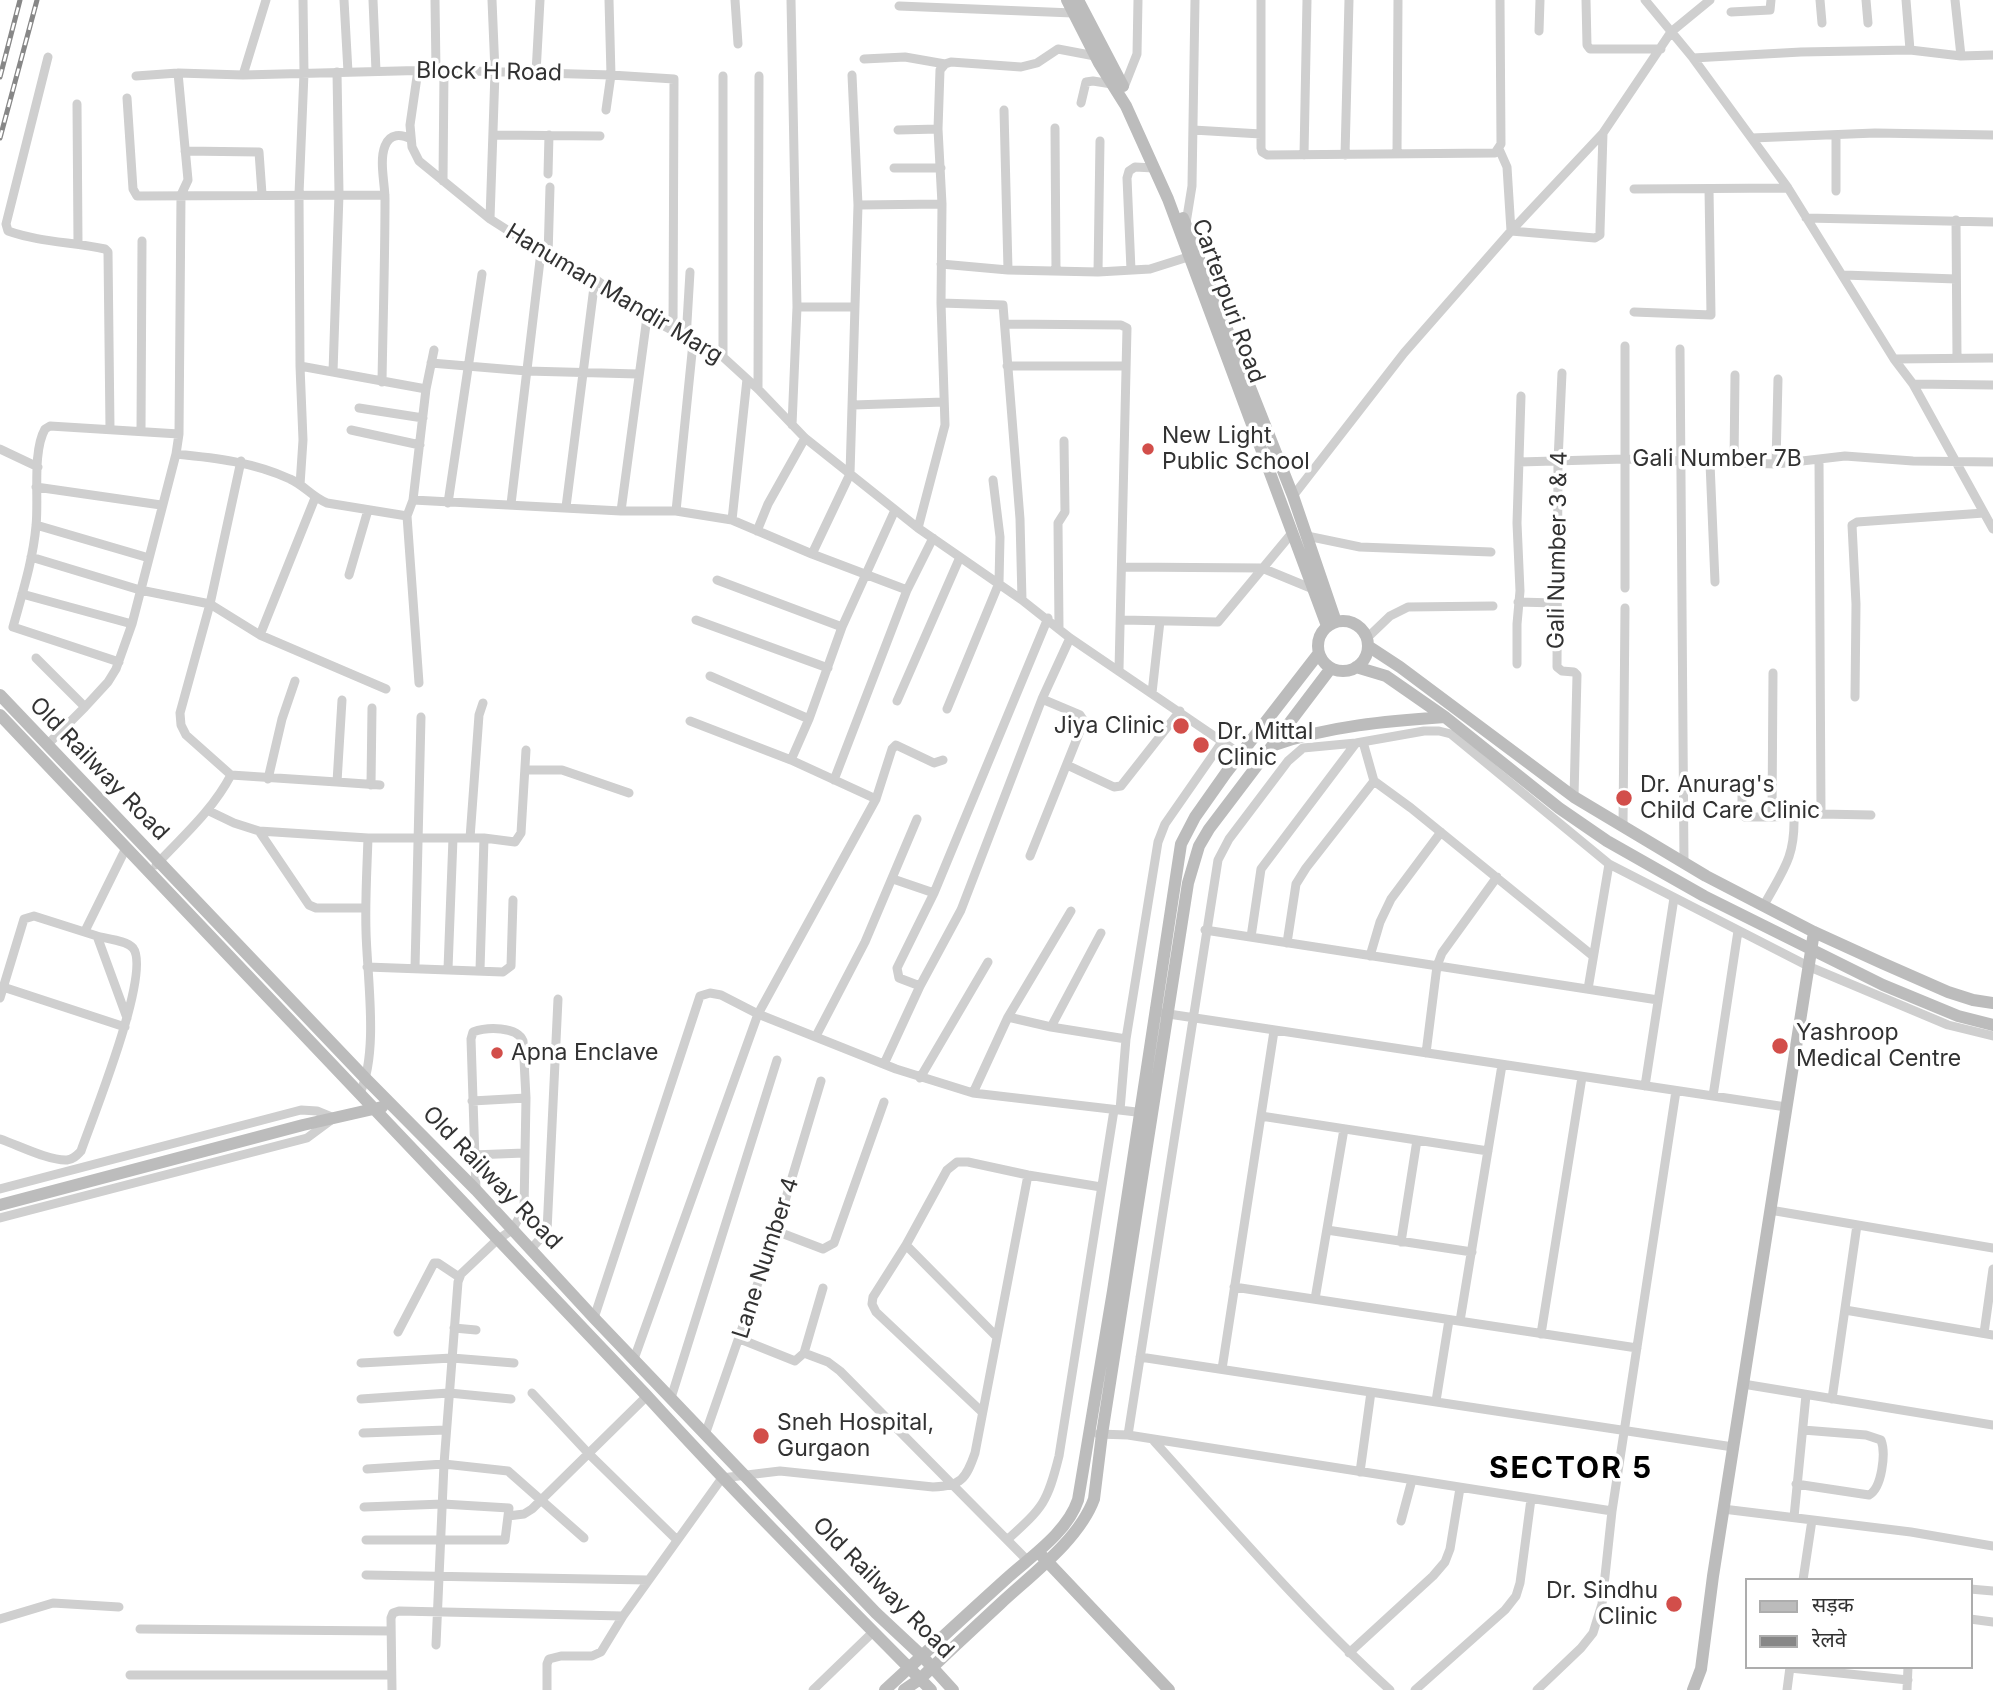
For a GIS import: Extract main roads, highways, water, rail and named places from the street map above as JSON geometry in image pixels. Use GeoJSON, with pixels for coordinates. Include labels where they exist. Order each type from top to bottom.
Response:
{"type":"FeatureCollection","features":[{"type":"Feature","properties":{"kind":"main road","name":"Carterpuri Road"},"geometry":{"type":"LineString","coordinates":[[1067,0],[1078,9],[1186,223],[1293,496],[1332,624]]}},
{"type":"Feature","properties":{"kind":"main road","name":"Carterpuri Road"},"geometry":{"type":"LineString","coordinates":[[1078,9],[1095,55],[1118,85],[1168,199],[1313,589],[1332,624]]}},
{"type":"Feature","properties":{"kind":"main road"},"geometry":{"type":"LineString","coordinates":[[1367,642],[1363,660],[1356,667],[1342,671],[1323,661],[1319,653],[1318,642],[1321,634],[1332,624],[1346,621],[1355,624],[1362,629],[1367,642],[1574,797],[1706,876],[1814,932],[1948,992],[1993,1003]]}},
{"type":"Feature","properties":{"kind":"main road"},"geometry":{"type":"LineString","coordinates":[[885,1690],[1069,1521],[1074,1511],[1096,1434],[1147,1113],[1181,844],[1195,817],[1319,653]]}},
{"type":"Feature","properties":{"kind":"main road"},"geometry":{"type":"LineString","coordinates":[[1161,1014],[1188,883],[1194,861],[1209,829],[1331,667]]}},
{"type":"Feature","properties":{"kind":"main road"},"geometry":{"type":"LineString","coordinates":[[1356,667],[1386,676],[1445,717],[1559,808],[1607,841],[1704,896],[1883,985],[1958,1016],[1993,1024]]}},
{"type":"Feature","properties":{"kind":"main road","name":"Old Railway Road"},"geometry":{"type":"LineString","coordinates":[[0,695],[366,1079],[476,1189],[594,1318],[706,1432],[876,1613],[922,1656],[953,1690]]}},
{"type":"Feature","properties":{"kind":"main road","name":"Old Railway Road"},"geometry":{"type":"LineString","coordinates":[[0,715],[648,1396],[722,1478],[931,1690]]}},
{"type":"Feature","properties":{"kind":"main road"},"geometry":{"type":"LineString","coordinates":[[1274,746],[1337,729],[1445,717]]}},
{"type":"Feature","properties":{"kind":"main road"},"geometry":{"type":"LineString","coordinates":[[1692,1690],[1702,1669],[1723,1509],[1814,932]]}},
{"type":"Feature","properties":{"kind":"main road"},"geometry":{"type":"LineString","coordinates":[[0,1205],[392,1104]]}},
{"type":"Feature","properties":{"kind":"main road"},"geometry":{"type":"LineString","coordinates":[[905,1690],[933,1667],[1082,1524],[1094,1499],[1096,1434]]}},
{"type":"Feature","properties":{"kind":"main road"},"geometry":{"type":"LineString","coordinates":[[1038,1550],[1169,1690]]}},
{"type":"Feature","properties":{"kind":"railway"},"geometry":{"type":"LineString","coordinates":[[0,77],[20,0]]}},
{"type":"Feature","properties":{"kind":"railway"},"geometry":{"type":"LineString","coordinates":[[0,138],[37,0]]}},
{"type":"Feature","properties":{"kind":"place","name":"New Light Public School"},"geometry":{"type":"Point","coordinates":[1148,449]}},
{"type":"Feature","properties":{"kind":"place","name":"Jiya Clinic"},"geometry":{"type":"Point","coordinates":[1181,726]}},
{"type":"Feature","properties":{"kind":"place","name":"Dr. Mittal Clinic"},"geometry":{"type":"Point","coordinates":[1201,745]}},
{"type":"Feature","properties":{"kind":"place","name":"Dr. Anurag's Child Care Clinic"},"geometry":{"type":"Point","coordinates":[1624,798]}},
{"type":"Feature","properties":{"kind":"place","name":"Yashroop Medical Centre"},"geometry":{"type":"Point","coordinates":[1780,1046]}},
{"type":"Feature","properties":{"kind":"place","name":"Apna Enclave"},"geometry":{"type":"Point","coordinates":[497,1053]}},
{"type":"Feature","properties":{"kind":"place","name":"Sneh Hospital, Gurgaon"},"geometry":{"type":"Point","coordinates":[761,1436]}},
{"type":"Feature","properties":{"kind":"place","name":"Dr. Sindhu Clinic"},"geometry":{"type":"Point","coordinates":[1674,1604]}},
{"type":"Feature","properties":{"kind":"district","name":"SECTOR 5"},"geometry":{"type":"Point","coordinates":[1571,1469]}}]}
